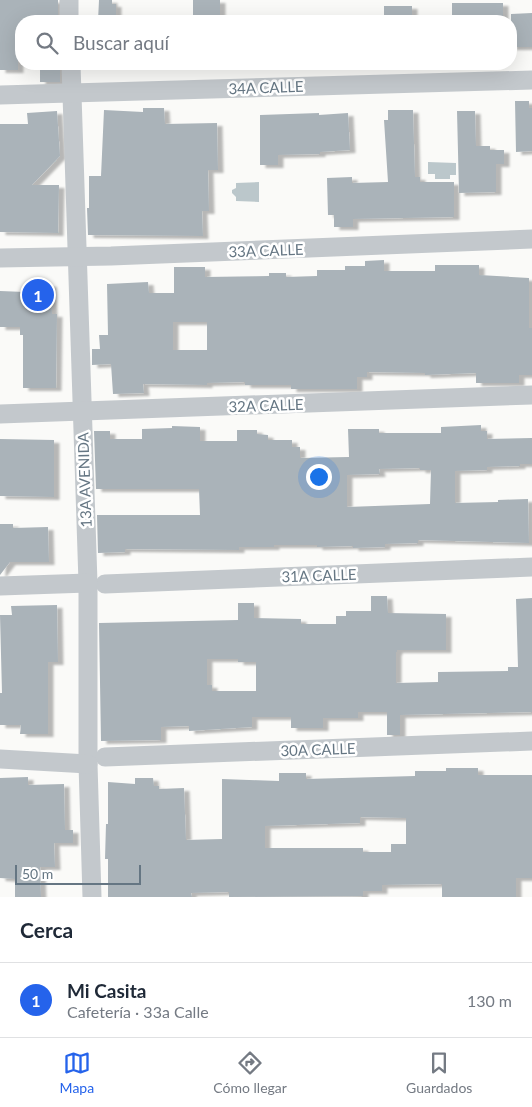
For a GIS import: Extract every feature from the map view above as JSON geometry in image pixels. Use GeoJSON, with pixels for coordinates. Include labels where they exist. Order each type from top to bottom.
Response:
{"type":"FeatureCollection","features":[{"type":"Feature","properties":{"kind":"street"},"geometry":{"type":"LineString","coordinates":[[68,0],[69,15]]}},
{"type":"Feature","properties":{"kind":"street","name":"13A AVENIDA"},"geometry":{"type":"LineString","coordinates":[[71,70],[82,411],[96,584],[97,761],[92,897]]}},
{"type":"Feature","properties":{"kind":"street","name":"34A CALLE"},"geometry":{"type":"LineString","coordinates":[[0,95],[532,80]]}},
{"type":"Feature","properties":{"kind":"street","name":"33A CALLE"},"geometry":{"type":"LineString","coordinates":[[0,258],[77,257],[532,239]]}},
{"type":"Feature","properties":{"kind":"street","name":"32A CALLE"},"geometry":{"type":"LineString","coordinates":[[0,414],[532,395]]}},
{"type":"Feature","properties":{"kind":"street","name":"31A CALLE"},"geometry":{"type":"LineString","coordinates":[[0,586],[532,567]]}},
{"type":"Feature","properties":{"kind":"street","name":"30A CALLE"},"geometry":{"type":"LineString","coordinates":[[0,759],[97,761],[532,741]]}},
{"type":"Feature","properties":{"kind":"shaded area"},"geometry":{"type":"Polygon","coordinates":[[[428,162],[456,163],[456,175],[450,175],[450,179],[435,179],[435,174],[428,174],[428,162]]]}},
{"type":"Feature","properties":{"kind":"shaded area"},"geometry":{"type":"Polygon","coordinates":[[[259,182],[259,202],[236,201],[232,190],[236,188],[236,183],[259,182]]]}},
{"type":"Feature","properties":{"kind":"building"},"geometry":{"type":"Polygon","coordinates":[[[0,0],[58,0],[58,15],[15,15],[15,70],[0,70],[0,0]]]}},
{"type":"Feature","properties":{"kind":"building"},"geometry":{"type":"Polygon","coordinates":[[[99,0],[112,0],[112,4],[116,4],[116,15],[98,15],[99,0]]]}},
{"type":"Feature","properties":{"kind":"building"},"geometry":{"type":"Polygon","coordinates":[[[193,0],[220,0],[220,15],[193,15],[193,0]]]}},
{"type":"Feature","properties":{"kind":"building"},"geometry":{"type":"Polygon","coordinates":[[[452,3],[503,3],[503,15],[452,15],[452,3]]]}},
{"type":"Feature","properties":{"kind":"building"},"geometry":{"type":"Polygon","coordinates":[[[384,6],[412,6],[412,15],[384,15],[384,6]]]}},
{"type":"Feature","properties":{"kind":"building"},"geometry":{"type":"Polygon","coordinates":[[[532,13],[532,47],[517,47],[517,15],[511,14],[532,13]]]}},
{"type":"Feature","properties":{"kind":"building"},"geometry":{"type":"Polygon","coordinates":[[[40,70],[60,70],[60,82],[40,82],[40,70]]]}},
{"type":"Feature","properties":{"kind":"building"},"geometry":{"type":"Polygon","coordinates":[[[515,101],[529,101],[529,108],[532,108],[532,151],[516,152],[515,101]]]}},
{"type":"Feature","properties":{"kind":"building"},"geometry":{"type":"Polygon","coordinates":[[[143,108],[164,108],[165,124],[217,123],[218,170],[208,170],[209,211],[202,211],[203,236],[88,235],[89,176],[101,176],[104,110],[143,112],[143,108]]]}},
{"type":"Feature","properties":{"kind":"building"},"geometry":{"type":"Polygon","coordinates":[[[388,110],[413,110],[415,177],[420,177],[420,182],[454,182],[454,217],[353,219],[353,227],[334,227],[334,215],[328,215],[327,178],[352,177],[352,183],[388,182],[384,120],[388,120],[388,110]]]}},
{"type":"Feature","properties":{"kind":"building"},"geometry":{"type":"Polygon","coordinates":[[[57,111],[60,156],[32,185],[59,185],[58,233],[0,232],[0,124],[28,124],[27,113],[57,111]]]}},
{"type":"Feature","properties":{"kind":"building"},"geometry":{"type":"Polygon","coordinates":[[[457,111],[475,111],[476,146],[490,146],[490,150],[504,150],[504,164],[496,164],[496,192],[459,193],[457,111]]]}},
{"type":"Feature","properties":{"kind":"building"},"geometry":{"type":"Polygon","coordinates":[[[319,113],[319,115],[348,113],[350,150],[320,152],[320,154],[278,155],[278,165],[260,165],[260,115],[319,113]]]}},
{"type":"Feature","properties":{"kind":"building"},"geometry":{"type":"Polygon","coordinates":[[[384,260],[384,271],[435,271],[435,265],[479,265],[479,275],[529,278],[529,328],[532,328],[532,375],[519,375],[519,383],[476,383],[476,373],[425,375],[425,373],[367,372],[367,377],[357,377],[357,389],[291,389],[291,385],[245,385],[245,382],[207,383],[207,385],[143,384],[144,393],[113,394],[111,364],[92,365],[92,349],[100,349],[99,335],[108,335],[107,284],[148,282],[149,293],[174,293],[174,267],[205,267],[205,277],[269,276],[269,273],[286,273],[286,277],[317,276],[317,270],[345,270],[345,266],[365,266],[365,261],[384,260]],[[173,322],[173,350],[207,350],[207,322],[173,322]]]}},
{"type":"Feature","properties":{"kind":"building"},"geometry":{"type":"Polygon","coordinates":[[[51,284],[52,314],[57,314],[56,388],[23,388],[23,335],[20,335],[20,327],[0,327],[0,291],[25,292],[25,285],[51,284]]]}},
{"type":"Feature","properties":{"kind":"building"},"geometry":{"type":"Polygon","coordinates":[[[481,425],[481,431],[487,431],[487,439],[532,438],[532,464],[487,467],[487,470],[455,471],[455,503],[528,499],[529,543],[418,540],[418,543],[385,544],[385,547],[353,548],[353,546],[274,545],[274,547],[239,547],[239,550],[125,549],[125,552],[98,553],[97,515],[200,515],[199,489],[96,489],[94,431],[110,431],[110,439],[142,439],[142,429],[172,428],[172,426],[200,427],[200,441],[237,441],[237,430],[257,430],[257,434],[268,435],[268,440],[292,440],[292,447],[300,447],[300,458],[349,457],[348,429],[379,429],[379,433],[441,433],[441,427],[481,425]],[[420,468],[379,469],[380,474],[347,475],[347,507],[430,504],[431,470],[420,470],[420,468]]]}},
{"type":"Feature","properties":{"kind":"building"},"geometry":{"type":"Polygon","coordinates":[[[0,439],[54,440],[54,497],[0,496],[0,439]]]}},
{"type":"Feature","properties":{"kind":"building"},"geometry":{"type":"Polygon","coordinates":[[[0,524],[13,524],[13,528],[48,527],[49,562],[10,562],[0,575],[0,524]]]}},
{"type":"Feature","properties":{"kind":"building"},"geometry":{"type":"Polygon","coordinates":[[[371,596],[387,596],[388,613],[446,614],[446,650],[397,650],[396,652],[396,683],[438,682],[438,672],[508,671],[508,667],[518,667],[516,599],[532,598],[532,712],[400,715],[400,735],[387,735],[387,712],[358,712],[358,718],[323,718],[323,728],[291,728],[291,717],[252,717],[252,727],[189,731],[189,726],[161,727],[161,740],[101,741],[99,623],[238,620],[238,603],[254,603],[254,618],[301,619],[301,624],[336,624],[336,616],[346,616],[346,611],[371,611],[371,596]],[[207,659],[207,685],[212,685],[212,691],[256,691],[256,662],[238,662],[238,659],[207,659]]]}},
{"type":"Feature","properties":{"kind":"building"},"geometry":{"type":"Polygon","coordinates":[[[57,605],[58,662],[48,662],[48,734],[20,734],[21,725],[0,725],[0,693],[2,693],[0,615],[12,615],[11,606],[57,605]]]}},
{"type":"Feature","properties":{"kind":"building"},"geometry":{"type":"Polygon","coordinates":[[[446,768],[478,768],[478,775],[532,775],[532,878],[516,878],[516,897],[442,897],[442,884],[382,885],[382,891],[363,891],[363,896],[229,897],[229,892],[191,893],[192,897],[108,897],[108,859],[105,859],[106,824],[108,824],[108,782],[135,784],[135,778],[153,778],[154,786],[159,786],[159,789],[184,788],[186,840],[222,839],[222,779],[279,781],[279,773],[306,773],[306,779],[415,776],[415,771],[446,771],[446,768]],[[360,817],[360,823],[265,826],[265,848],[363,848],[363,852],[391,852],[391,844],[406,844],[406,818],[360,817]]]}},
{"type":"Feature","properties":{"kind":"building"},"geometry":{"type":"Polygon","coordinates":[[[28,777],[28,785],[64,784],[65,830],[73,830],[73,843],[54,843],[55,867],[40,867],[41,897],[15,897],[15,879],[0,878],[0,778],[28,777]]]}},
{"type":"Feature","properties":{"kind":"place","name":"Mi Casita"},"geometry":{"type":"Point","coordinates":[38,295]}}]}
